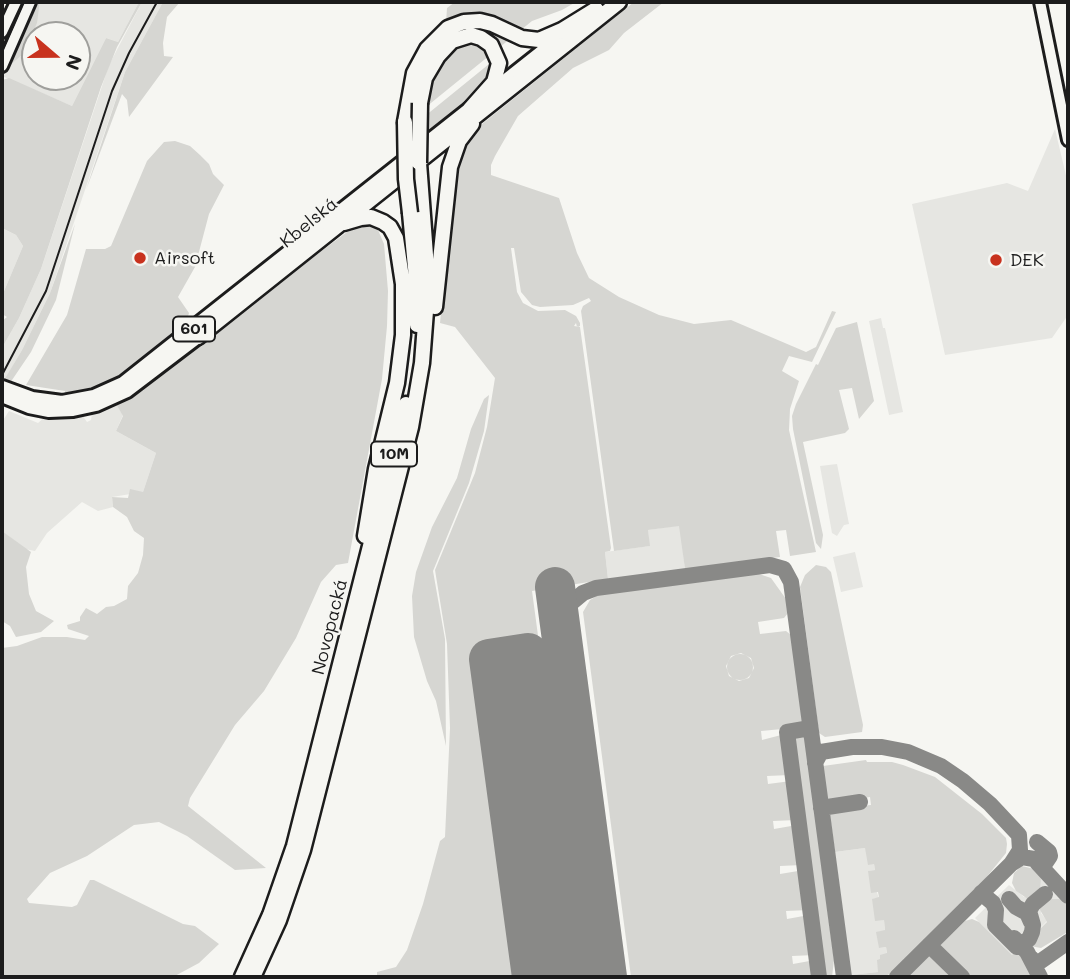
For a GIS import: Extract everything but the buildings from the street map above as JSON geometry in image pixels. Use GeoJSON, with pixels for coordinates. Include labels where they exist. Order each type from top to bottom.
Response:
{"type":"FeatureCollection","features":[{"type":"Feature","properties":{"kind":"highway","name":"Kbelská"},"geometry":{"type":"LineString","coordinates":[[586,17],[605,2]]}},
{"type":"Feature","properties":{"kind":"highway","name":"Kbelská"},"geometry":{"type":"LineString","coordinates":[[198,337],[619,2]]}},
{"type":"Feature","properties":{"kind":"highway","name":"Novopacká"},"geometry":{"type":"LineString","coordinates":[[242,977],[270,915],[294,846],[411,381],[417,325],[416,278],[404,144],[408,96],[420,61],[442,32],[464,22],[486,22],[514,36],[528,39],[545,38],[586,17]]}},
{"type":"Feature","properties":{"kind":"highway","name":"10M"},"geometry":{"type":"LineString","coordinates":[[418,394],[427,314],[418,138],[420,103],[425,78],[433,62],[448,44],[467,35],[488,42],[496,51],[499,63],[494,82],[470,109]]}},
{"type":"Feature","properties":{"kind":"highway","name":"10M"},"geometry":{"type":"LineString","coordinates":[[418,394],[430,347],[451,161],[466,131],[490,104]]}},
{"type":"Feature","properties":{"kind":"highway","name":"10M"},"geometry":{"type":"LineString","coordinates":[[322,237],[355,219],[371,217],[383,222],[390,227],[396,238],[403,284],[403,328],[397,383],[374,477],[350,627]]}},
{"type":"Feature","properties":{"kind":"highway","name":"Novopacká"},"geometry":{"type":"LineString","coordinates":[[253,977],[279,920],[303,850],[418,394]]}},
{"type":"Feature","properties":{"kind":"main road"},"geometry":{"type":"LineString","coordinates":[[2,32],[16,2]]}},
{"type":"Feature","properties":{"kind":"main road"},"geometry":{"type":"LineString","coordinates":[[2,66],[30,2]]}},
{"type":"Feature","properties":{"kind":"main road"},"geometry":{"type":"LineString","coordinates":[[1040,2],[1068,140]]}},
{"type":"Feature","properties":{"kind":"main road","name":"Kbelská"},"geometry":{"type":"LineString","coordinates":[[2,387],[32,398],[62,402],[94,396],[122,383],[155,360],[586,17]]}},
{"type":"Feature","properties":{"kind":"main road","name":"Kbelská"},"geometry":{"type":"LineString","coordinates":[[2,396],[29,407],[49,411],[96,405],[134,387],[198,337]]}},
{"type":"Feature","properties":{"kind":"shaded area"},"geometry":{"type":"Polygon","coordinates":[[[34,2],[139,2],[118,42],[106,38],[91,68],[91,21],[26,21],[34,2]]]}},
{"type":"Feature","properties":{"kind":"shaded area"},"geometry":{"type":"Polygon","coordinates":[[[139,2],[142,2],[117,47],[101,87],[41,269],[2,348],[2,321],[7,317],[2,314],[2,296],[23,246],[16,235],[2,228],[2,80],[9,78],[21,83],[21,91],[38,91],[72,106],[80,91],[91,91],[91,68],[106,38],[118,42],[139,2]]]}},
{"type":"Feature","properties":{"kind":"shaded area"},"geometry":{"type":"Polygon","coordinates":[[[142,2],[163,2],[125,72],[50,293],[2,384],[2,348],[41,269],[109,65],[142,2]]]}},
{"type":"Feature","properties":{"kind":"shaded area"},"geometry":{"type":"Polygon","coordinates":[[[163,2],[180,2],[167,17],[163,43],[164,56],[173,57],[129,117],[127,100],[122,94],[86,190],[125,72],[163,2]]]}},
{"type":"Feature","properties":{"kind":"shaded area"},"geometry":{"type":"Polygon","coordinates":[[[455,2],[576,2],[532,21],[426,107],[429,85],[446,23],[447,8],[455,2]]]}},
{"type":"Feature","properties":{"kind":"shaded area"},"geometry":{"type":"Polygon","coordinates":[[[634,2],[664,2],[624,33],[609,50],[573,68],[518,116],[495,156],[491,175],[559,198],[577,253],[589,278],[619,297],[659,315],[694,324],[731,320],[806,352],[816,347],[832,311],[836,312],[812,362],[789,356],[782,371],[799,381],[790,409],[789,430],[816,552],[790,556],[786,530],[776,531],[780,557],[685,569],[679,526],[648,530],[650,546],[614,551],[581,311],[583,306],[591,301],[589,298],[573,305],[532,305],[521,292],[514,248],[511,248],[517,292],[523,303],[538,311],[565,310],[576,316],[580,323],[578,327],[611,548],[605,552],[608,579],[532,591],[584,977],[377,977],[377,972],[396,967],[407,950],[440,841],[445,837],[450,728],[447,644],[435,570],[475,473],[487,427],[495,378],[455,327],[440,323],[456,167],[466,142],[482,124],[634,2]]]}},
{"type":"Feature","properties":{"kind":"shaded area"},"geometry":{"type":"Polygon","coordinates":[[[36,3],[39,4],[37,21],[28,21],[36,3]]]}},
{"type":"Feature","properties":{"kind":"shaded area"},"geometry":{"type":"Polygon","coordinates":[[[21,32],[21,84],[2,76],[21,32]]]}},
{"type":"Feature","properties":{"kind":"shaded area"},"geometry":{"type":"Polygon","coordinates":[[[21,36],[21,56],[9,66],[21,36]]]}},
{"type":"Feature","properties":{"kind":"shaded area"},"geometry":{"type":"Polygon","coordinates":[[[494,60],[494,70],[484,89],[424,136],[425,116],[494,60]]]}},
{"type":"Feature","properties":{"kind":"shaded area"},"geometry":{"type":"Polygon","coordinates":[[[37,91],[80,91],[72,106],[37,91]]]}},
{"type":"Feature","properties":{"kind":"shaded area","name":"DEK"},"geometry":{"type":"Polygon","coordinates":[[[1055,129],[1068,184],[1068,315],[1052,338],[945,355],[912,204],[1007,183],[1028,191],[1055,129]]]}},
{"type":"Feature","properties":{"kind":"shaded area","name":"Airsoft"},"geometry":{"type":"Polygon","coordinates":[[[175,141],[190,146],[209,164],[213,174],[224,185],[209,214],[195,267],[178,297],[189,313],[184,330],[121,377],[92,391],[65,396],[65,391],[26,385],[67,315],[86,249],[105,249],[111,246],[147,161],[164,142],[175,141]]]}},
{"type":"Feature","properties":{"kind":"shaded area"},"geometry":{"type":"Polygon","coordinates":[[[75,224],[56,300],[31,352],[10,383],[4,380],[50,293],[75,224]]]}},
{"type":"Feature","properties":{"kind":"shaded area"},"geometry":{"type":"Polygon","coordinates":[[[370,225],[378,230],[384,244],[388,291],[387,326],[382,379],[348,563],[336,565],[321,582],[296,638],[264,691],[235,725],[190,798],[188,806],[266,868],[235,870],[187,836],[159,822],[134,825],[87,856],[50,873],[27,899],[29,903],[72,907],[77,905],[90,880],[94,880],[183,924],[195,926],[219,944],[199,963],[173,977],[2,977],[2,648],[42,637],[85,640],[89,636],[68,629],[67,625],[80,621],[86,608],[97,614],[106,607],[127,599],[128,586],[138,573],[144,538],[134,531],[127,517],[113,507],[112,497],[128,498],[130,489],[143,492],[156,453],[116,431],[123,416],[116,404],[130,399],[130,396],[347,232],[370,225]]]}},
{"type":"Feature","properties":{"kind":"shaded area"},"geometry":{"type":"Polygon","coordinates":[[[2,228],[16,235],[23,246],[2,296],[2,228]]]}},
{"type":"Feature","properties":{"kind":"shaded area"},"geometry":{"type":"Polygon","coordinates":[[[881,318],[903,412],[889,415],[869,321],[881,318]]]}},
{"type":"Feature","properties":{"kind":"shaded area"},"geometry":{"type":"Polygon","coordinates":[[[857,322],[874,401],[859,419],[852,388],[839,390],[849,429],[845,433],[803,442],[823,535],[821,549],[816,543],[792,416],[836,328],[857,322]]]}},
{"type":"Feature","properties":{"kind":"shaded area"},"geometry":{"type":"Polygon","coordinates":[[[489,395],[484,431],[469,483],[433,571],[445,639],[446,746],[436,701],[414,637],[412,596],[416,572],[432,527],[457,478],[471,429],[484,399],[489,395]]]}},
{"type":"Feature","properties":{"kind":"shaded area"},"geometry":{"type":"Polygon","coordinates":[[[116,404],[123,415],[116,431],[156,453],[143,492],[112,497],[113,507],[98,511],[82,502],[47,533],[35,551],[25,549],[2,531],[2,422],[9,411],[38,423],[46,416],[82,415],[87,422],[91,420],[92,414],[116,404]]]}},
{"type":"Feature","properties":{"kind":"shaded area"},"geometry":{"type":"Polygon","coordinates":[[[837,464],[849,524],[844,525],[837,536],[832,533],[820,466],[837,464]]]}},
{"type":"Feature","properties":{"kind":"shaded area"},"geometry":{"type":"Polygon","coordinates":[[[680,525],[685,569],[608,579],[605,552],[649,546],[648,530],[680,525]]]}},
{"type":"Feature","properties":{"kind":"shaded area"},"geometry":{"type":"Polygon","coordinates":[[[2,531],[31,552],[26,567],[29,594],[36,611],[54,621],[41,632],[16,637],[10,626],[2,621],[2,531]]]}},
{"type":"Feature","properties":{"kind":"shaded area"},"geometry":{"type":"Polygon","coordinates":[[[855,552],[863,587],[841,592],[833,557],[855,552]]]}},
{"type":"Feature","properties":{"kind":"shaded area"},"geometry":{"type":"Polygon","coordinates":[[[816,565],[826,567],[831,572],[863,725],[862,732],[825,737],[819,733],[800,587],[805,575],[816,565]]]}},
{"type":"Feature","properties":{"kind":"shaded area"},"geometry":{"type":"Polygon","coordinates":[[[756,573],[771,578],[786,599],[788,613],[784,618],[758,622],[760,634],[786,631],[791,635],[803,727],[761,731],[762,740],[785,734],[790,775],[767,776],[768,784],[791,781],[796,820],[773,821],[774,829],[797,825],[802,865],[780,866],[780,874],[804,870],[809,910],[786,911],[787,919],[809,915],[815,955],[792,956],[793,964],[815,960],[818,977],[631,977],[583,612],[590,600],[600,594],[756,573]],[[741,653],[731,656],[726,666],[729,676],[739,681],[749,678],[754,668],[751,658],[741,653]]]}},
{"type":"Feature","properties":{"kind":"shaded area"},"geometry":{"type":"Polygon","coordinates":[[[740,654],[749,658],[753,667],[749,676],[740,680],[731,676],[727,667],[731,658],[740,654]]]}},
{"type":"Feature","properties":{"kind":"shaded area"},"geometry":{"type":"Polygon","coordinates":[[[804,731],[834,960],[832,977],[823,977],[790,739],[796,733],[804,731]]]}},
{"type":"Feature","properties":{"kind":"shaded area"},"geometry":{"type":"Polygon","coordinates":[[[866,760],[892,762],[935,777],[982,814],[1006,838],[1007,844],[1006,853],[981,884],[893,972],[884,977],[851,975],[878,972],[877,960],[880,955],[887,953],[886,947],[879,948],[876,932],[885,930],[884,920],[875,921],[872,899],[879,897],[878,892],[871,893],[868,871],[875,870],[874,864],[868,865],[865,848],[835,852],[829,809],[871,805],[870,797],[828,804],[823,766],[866,760]]]}},
{"type":"Feature","properties":{"kind":"shaded area"},"geometry":{"type":"Polygon","coordinates":[[[865,848],[875,870],[869,871],[879,898],[873,899],[876,920],[884,919],[885,931],[879,948],[886,947],[887,954],[880,960],[878,972],[851,975],[835,852],[865,848]]]}},
{"type":"Feature","properties":{"kind":"shaded area"},"geometry":{"type":"Polygon","coordinates":[[[1022,866],[1034,869],[1041,877],[1040,890],[1028,899],[1016,891],[1012,883],[1014,873],[1022,866]]]}},
{"type":"Feature","properties":{"kind":"shaded area"},"geometry":{"type":"Polygon","coordinates":[[[1040,875],[1061,899],[1049,899],[1041,913],[1047,921],[1013,956],[975,918],[1009,885],[1024,897],[1041,878],[1040,875]]]}},
{"type":"Feature","properties":{"kind":"shaded area"},"geometry":{"type":"Polygon","coordinates":[[[1049,899],[1061,899],[1068,906],[1066,933],[1041,948],[1030,946],[1027,942],[1047,922],[1039,908],[1049,899]]]}},
{"type":"Feature","properties":{"kind":"shaded area"},"geometry":{"type":"Polygon","coordinates":[[[972,919],[979,922],[1012,955],[1017,952],[1020,954],[1033,977],[966,977],[940,951],[940,945],[965,921],[972,919]]]}},
{"type":"Feature","properties":{"kind":"shaded area"},"geometry":{"type":"Polygon","coordinates":[[[933,952],[959,977],[907,977],[933,952]]]}},
{"type":"Feature","properties":{"kind":"taxiway"},"geometry":{"type":"LineString","coordinates":[[570,688],[563,622],[571,603],[583,593],[596,588],[770,565],[784,569],[791,582],[844,977]]}},
{"type":"Feature","properties":{"kind":"taxiway"},"geometry":{"type":"LineString","coordinates":[[810,728],[787,732],[819,977]]}},
{"type":"Feature","properties":{"kind":"taxiway"},"geometry":{"type":"LineString","coordinates":[[815,763],[821,752],[852,747],[882,747],[908,752],[941,766],[963,781],[990,804],[1019,835],[1020,850],[1011,864],[897,977]]}},
{"type":"Feature","properties":{"kind":"taxiway"},"geometry":{"type":"LineString","coordinates":[[821,808],[860,802]]}},
{"type":"Feature","properties":{"kind":"taxiway"},"geometry":{"type":"LineString","coordinates":[[1037,842],[1050,856],[1046,862],[1038,862]]}},
{"type":"Feature","properties":{"kind":"taxiway"},"geometry":{"type":"LineString","coordinates":[[1011,864],[1022,857],[1034,859],[1068,896]]}},
{"type":"Feature","properties":{"kind":"taxiway"},"geometry":{"type":"LineString","coordinates":[[981,893],[993,903],[996,910],[995,925],[1017,947],[1029,939],[1033,925],[1029,911],[1045,894]]}},
{"type":"Feature","properties":{"kind":"taxiway"},"geometry":{"type":"LineString","coordinates":[[1009,899],[1027,913],[1031,922]]}},
{"type":"Feature","properties":{"kind":"taxiway"},"geometry":{"type":"LineString","coordinates":[[603,933],[609,977]]}},
{"type":"Feature","properties":{"kind":"taxiway"},"geometry":{"type":"LineString","coordinates":[[1014,938],[1027,952],[1040,977]]}},
{"type":"Feature","properties":{"kind":"taxiway"},"geometry":{"type":"LineString","coordinates":[[1031,958],[1035,962],[1041,961],[1068,942]]}},
{"type":"Feature","properties":{"kind":"taxiway"},"geometry":{"type":"LineString","coordinates":[[929,945],[962,977]]}},
{"type":"Feature","properties":{"kind":"runway"},"geometry":{"type":"LineString","coordinates":[[555,587],[607,977]]}},
{"type":"Feature","properties":{"kind":"runway"},"geometry":{"type":"LineString","coordinates":[[532,977],[489,659],[528,653],[571,977]]}},
{"type":"Feature","properties":{"kind":"tram line"},"geometry":{"type":"LineString","coordinates":[[2,52],[24,2]]}},
{"type":"Feature","properties":{"kind":"railway"},"geometry":{"type":"LineString","coordinates":[[2,375],[46,291],[112,91],[157,2]]}},
{"type":"Feature","properties":{"kind":"place","name":"Airsoft"},"geometry":{"type":"Point","coordinates":[140,258]}},
{"type":"Feature","properties":{"kind":"place","name":"DEK"},"geometry":{"type":"Point","coordinates":[996,260]}}]}
